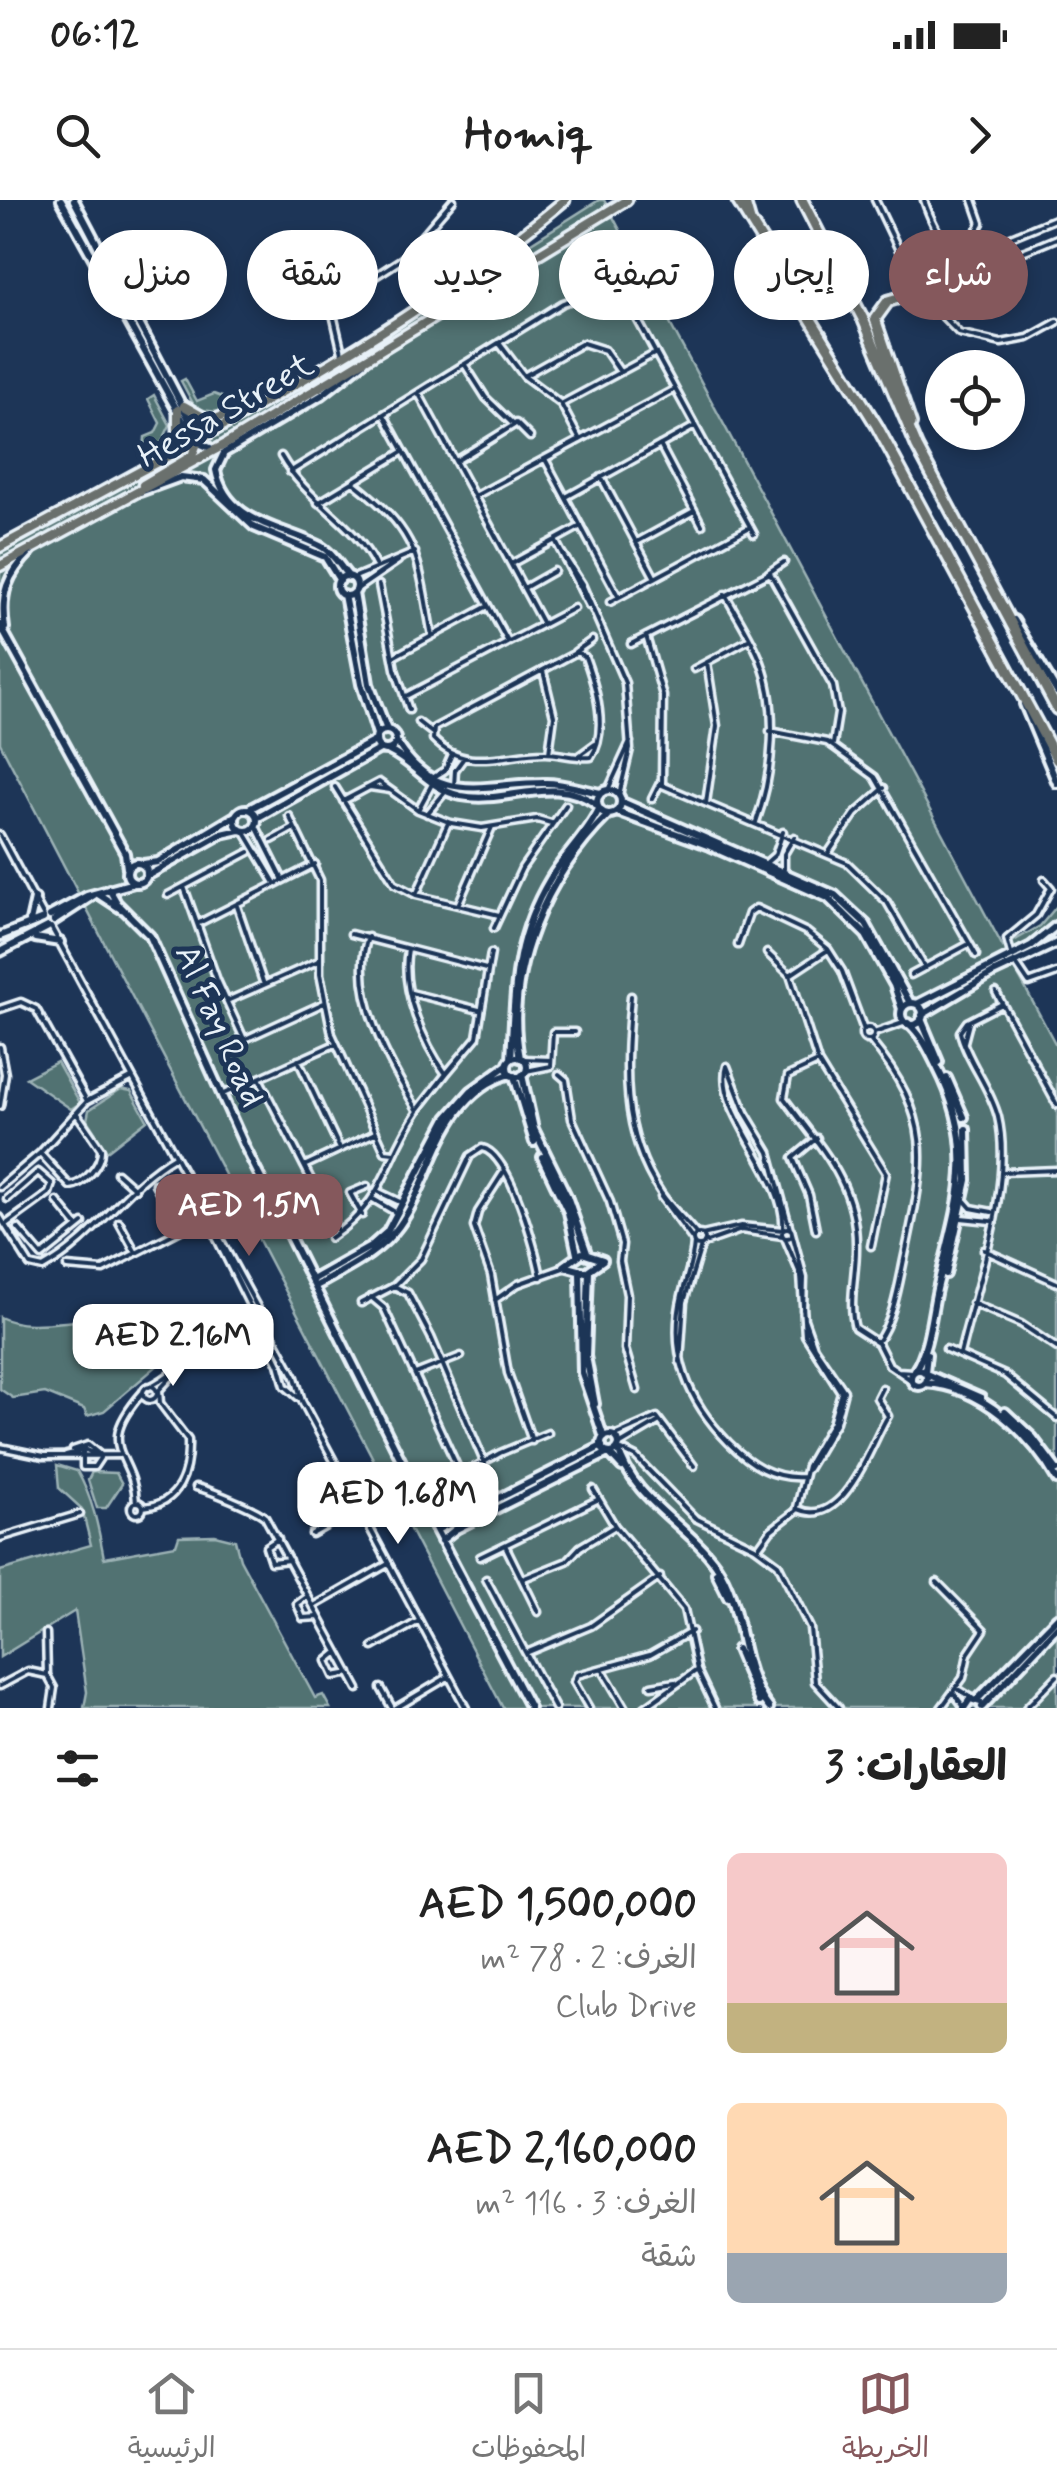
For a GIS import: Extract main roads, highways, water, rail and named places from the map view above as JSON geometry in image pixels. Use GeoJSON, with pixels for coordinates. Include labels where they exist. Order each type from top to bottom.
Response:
{"type":"FeatureCollection","features":[{"type":"Feature","properties":{"kind":"highway"},"geometry":{"type":"LineString","coordinates":[[802,200],[863,319],[910,432],[1057,709]]}},
{"type":"Feature","properties":{"kind":"highway"},"geometry":{"type":"LineString","coordinates":[[737,201],[877,426],[1057,760]]}},
{"type":"Feature","properties":{"kind":"highway"},"geometry":{"type":"LineString","coordinates":[[889,301],[875,323],[910,416],[910,432]]}},
{"type":"Feature","properties":{"kind":"main road","name":"Hessa Street"},"geometry":{"type":"LineString","coordinates":[[0,547],[256,406],[490,258],[565,200]]}},
{"type":"Feature","properties":{"kind":"main road","name":"Hessa Street"},"geometry":{"type":"LineString","coordinates":[[0,566],[226,444],[628,200]]}},
{"type":"Feature","properties":{"kind":"main road"},"geometry":{"type":"LineString","coordinates":[[162,458],[178,438],[181,408],[216,421],[256,406]]}},
{"type":"Feature","properties":{"kind":"main road"},"geometry":{"type":"LineString","coordinates":[[226,444],[218,434],[242,414]]}},
{"type":"Feature","properties":{"kind":"main road"},"geometry":{"type":"LineString","coordinates":[[115,506],[192,456],[197,441]]}}]}
